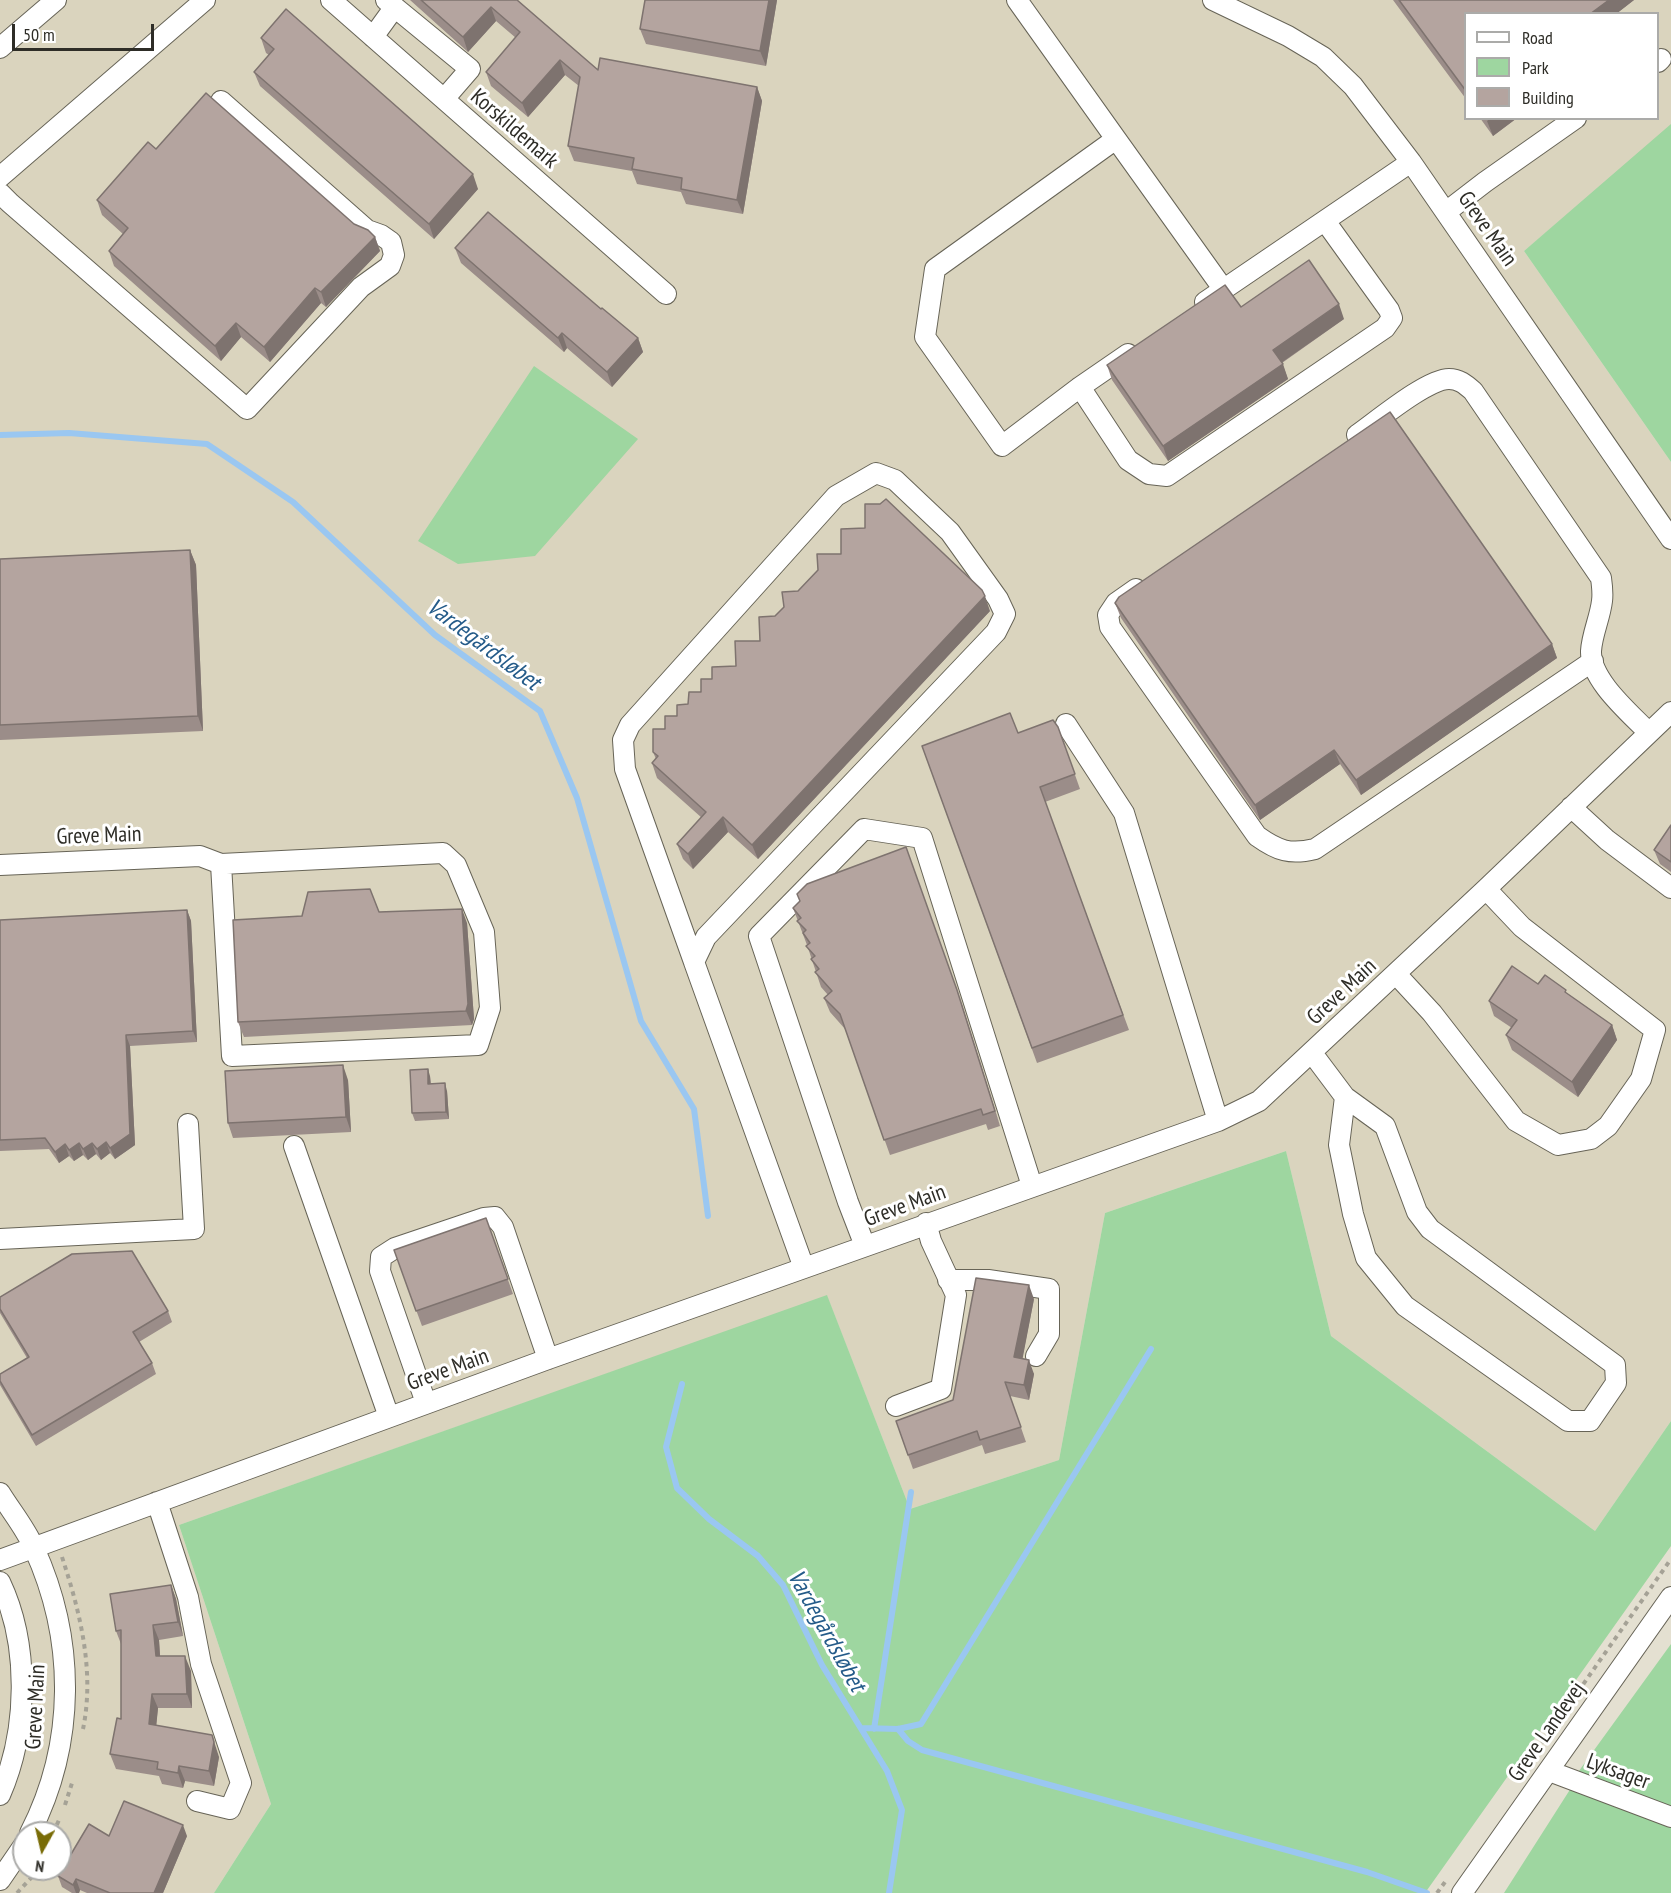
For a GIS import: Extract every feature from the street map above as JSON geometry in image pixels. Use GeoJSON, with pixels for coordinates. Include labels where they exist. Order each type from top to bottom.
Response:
{"type":"FeatureCollection","features":[{"type":"Feature","properties":{"kind":"street"},"geometry":{"type":"LineString","coordinates":[[0,177],[205,0]]}},
{"type":"Feature","properties":{"kind":"street","name":"Korskildemark"},"geometry":{"type":"LineString","coordinates":[[331,0],[666,294]]}},
{"type":"Feature","properties":{"kind":"street"},"geometry":{"type":"LineString","coordinates":[[1017,0],[1224,290]]}},
{"type":"Feature","properties":{"kind":"street","name":"Greve Main"},"geometry":{"type":"LineString","coordinates":[[1213,0],[1288,36],[1323,57],[1353,86],[1411,162],[1671,539]]}},
{"type":"Feature","properties":{"kind":"street"},"geometry":{"type":"LineString","coordinates":[[0,48],[45,3]]}},
{"type":"Feature","properties":{"kind":"street"},"geometry":{"type":"LineString","coordinates":[[373,37],[390,4],[470,69],[444,99]]}},
{"type":"Feature","properties":{"kind":"street"},"geometry":{"type":"LineString","coordinates":[[0,193],[247,409],[361,287],[390,266],[394,255],[391,242],[367,230],[221,101]]}},
{"type":"Feature","properties":{"kind":"street"},"geometry":{"type":"LineString","coordinates":[[1446,212],[1573,120]]}},
{"type":"Feature","properties":{"kind":"street"},"geometry":{"type":"LineString","coordinates":[[1116,139],[935,269],[925,337],[1002,446],[1080,387],[1144,343]]}},
{"type":"Feature","properties":{"kind":"street"},"geometry":{"type":"LineString","coordinates":[[1190,312],[1411,162]]}},
{"type":"Feature","properties":{"kind":"street"},"geometry":{"type":"LineString","coordinates":[[1080,387],[1128,460],[1149,474],[1167,476],[1385,328],[1392,318],[1389,310],[1325,221]]}},
{"type":"Feature","properties":{"kind":"street"},"geometry":{"type":"LineString","coordinates":[[1344,444],[1425,387],[1447,379],[1461,381],[1473,391],[1602,578],[1602,601],[1594,629],[1591,654],[1596,673],[1613,696],[1649,733]]}},
{"type":"Feature","properties":{"kind":"street"},"geometry":{"type":"LineString","coordinates":[[694,962],[706,938],[996,632],[1005,614],[998,599],[950,532],[895,480],[876,473],[836,496],[630,725],[623,740],[625,769],[694,962],[804,1268]]}},
{"type":"Feature","properties":{"kind":"street"},"geometry":{"type":"LineString","coordinates":[[1154,576],[1116,603],[1108,615],[1110,627],[1257,836],[1270,846],[1284,851],[1300,853],[1315,849],[1593,662]]}},
{"type":"Feature","properties":{"kind":"street","name":"Greve Main"},"geometry":{"type":"LineString","coordinates":[[0,1560],[548,1359],[1218,1121],[1259,1101],[1671,712]]}},
{"type":"Feature","properties":{"kind":"street"},"geometry":{"type":"LineString","coordinates":[[1065,724],[1124,813],[1218,1121]]}},
{"type":"Feature","properties":{"kind":"street"},"geometry":{"type":"LineString","coordinates":[[1571,807],[1607,840],[1671,888]]}},
{"type":"Feature","properties":{"kind":"street"},"geometry":{"type":"LineString","coordinates":[[865,1246],[848,1202],[759,936],[864,829],[922,838],[1032,1186]]}},
{"type":"Feature","properties":{"kind":"street"},"geometry":{"type":"LineString","coordinates":[[443,853],[456,865],[484,932],[490,1008],[478,1045],[232,1056],[222,864],[443,853]]}},
{"type":"Feature","properties":{"kind":"street","name":"Greve Main"},"geometry":{"type":"LineString","coordinates":[[0,865],[200,856],[222,864]]}},
{"type":"Feature","properties":{"kind":"street"},"geometry":{"type":"LineString","coordinates":[[1396,974],[1432,1012],[1516,1121],[1558,1145],[1591,1139],[1608,1126],[1641,1079],[1655,1030],[1522,927],[1486,889]]}},
{"type":"Feature","properties":{"kind":"street"},"geometry":{"type":"LineString","coordinates":[[1312,1053],[1345,1097],[1385,1126],[1417,1212],[1430,1228],[1615,1365],[1616,1383],[1590,1421],[1568,1421],[1405,1306],[1366,1258],[1353,1214],[1339,1145],[1345,1097]]}},
{"type":"Feature","properties":{"kind":"street"},"geometry":{"type":"LineString","coordinates":[[0,1239],[194,1229],[188,1124]]}},
{"type":"Feature","properties":{"kind":"street"},"geometry":{"type":"LineString","coordinates":[[294,1146],[389,1417]]}},
{"type":"Feature","properties":{"kind":"street"},"geometry":{"type":"LineString","coordinates":[[426,1403],[380,1271],[381,1257],[395,1248],[484,1218],[495,1217],[503,1227],[548,1359]]}},
{"type":"Feature","properties":{"kind":"street"},"geometry":{"type":"LineString","coordinates":[[896,1406],[941,1389],[956,1295],[931,1241],[926,1223]]}},
{"type":"Feature","properties":{"kind":"street"},"geometry":{"type":"LineString","coordinates":[[948,1280],[988,1280],[1049,1289],[1049,1334],[1036,1356]]}},
{"type":"Feature","properties":{"kind":"street","name":"Greve Main"},"geometry":{"type":"LineString","coordinates":[[0,1493],[34,1547],[52,1600],[63,1647],[66,1680],[64,1725],[56,1767],[44,1806],[36,1821]]}},
{"type":"Feature","properties":{"kind":"street"},"geometry":{"type":"LineString","coordinates":[[157,1502],[188,1597],[201,1664],[241,1783],[230,1809],[197,1801]]}},
{"type":"Feature","properties":{"kind":"street","name":"Greve Main"},"geometry":{"type":"LineString","coordinates":[[0,1795],[10,1771],[19,1730],[23,1683],[17,1636],[1,1586]]}},
{"type":"Feature","properties":{"kind":"street","name":"Greve Landevej"},"geometry":{"type":"LineString","coordinates":[[1462,1893],[1671,1597]]}},
{"type":"Feature","properties":{"kind":"street","name":"Lyksager"},"geometry":{"type":"LineString","coordinates":[[1549,1771],[1671,1816]]}},
{"type":"Feature","properties":{"kind":"street"},"geometry":{"type":"LineString","coordinates":[[0,1880],[12,1862]]}},
{"type":"Feature","properties":{"kind":"path"},"geometry":{"type":"LineString","coordinates":[[1537,1750],[1671,1560]]}},
{"type":"Feature","properties":{"kind":"path"},"geometry":{"type":"LineString","coordinates":[[1437,1893],[1450,1874]]}},
{"type":"Feature","properties":{"kind":"path"},"geometry":{"type":"LineString","coordinates":[[17,1893],[28,1881]]}},
{"type":"Feature","properties":{"kind":"shaded area"},"geometry":{"type":"Polygon","coordinates":[[[0,0],[1671,0],[1671,128],[1524,251],[1671,462],[1671,1421],[1595,1531],[1331,1336],[1286,1151],[1105,1213],[1059,1460],[910,1509],[827,1296],[179,1525],[271,1804],[214,1893],[0,1893],[0,0]]]}},
{"type":"Feature","properties":{"kind":"green space"},"geometry":{"type":"Polygon","coordinates":[[[1671,124],[1671,462],[1524,251],[1671,124]]]}},
{"type":"Feature","properties":{"kind":"green space"},"geometry":{"type":"Polygon","coordinates":[[[534,366],[638,439],[535,556],[458,564],[418,541],[534,366]]]}},
{"type":"Feature","properties":{"kind":"green space"},"geometry":{"type":"Polygon","coordinates":[[[1286,1151],[1331,1336],[1595,1531],[1671,1421],[1671,1546],[1425,1893],[214,1893],[271,1804],[179,1525],[827,1295],[910,1509],[1059,1460],[1105,1213],[1286,1151]]]}},
{"type":"Feature","properties":{"kind":"green space"},"geometry":{"type":"Polygon","coordinates":[[[1671,1644],[1671,1807],[1576,1775],[1671,1644]]]}},
{"type":"Feature","properties":{"kind":"green space"},"geometry":{"type":"Polygon","coordinates":[[[1571,1788],[1671,1823],[1671,1893],[1504,1893],[1571,1788]]]}},
{"type":"Feature","properties":{"kind":"building"},"geometry":{"type":"Polygon","coordinates":[[[421,0],[517,0],[598,70],[600,58],[757,87],[737,200],[681,189],[682,178],[632,169],[634,158],[568,146],[580,77],[560,60],[522,103],[486,72],[520,32],[491,7],[463,37],[421,0]]]}},
{"type":"Feature","properties":{"kind":"building"},"geometry":{"type":"Polygon","coordinates":[[[645,0],[769,0],[760,51],[640,29],[645,0]]]}},
{"type":"Feature","properties":{"kind":"building"},"geometry":{"type":"Polygon","coordinates":[[[1399,0],[1609,0],[1593,12],[1464,12],[1464,88],[1399,0]]]}},
{"type":"Feature","properties":{"kind":"building"},"geometry":{"type":"Polygon","coordinates":[[[286,9],[473,174],[429,224],[254,72],[274,49],[261,38],[286,9]]]}},
{"type":"Feature","properties":{"kind":"building"},"geometry":{"type":"Polygon","coordinates":[[[206,93],[354,224],[368,230],[375,237],[321,292],[315,288],[264,347],[236,323],[215,346],[109,251],[128,228],[97,200],[148,142],[156,149],[206,93]]]}},
{"type":"Feature","properties":{"kind":"building"},"geometry":{"type":"Polygon","coordinates":[[[488,212],[638,338],[607,372],[562,333],[558,338],[455,248],[488,212]]]}},
{"type":"Feature","properties":{"kind":"building"},"geometry":{"type":"Polygon","coordinates":[[[1309,260],[1339,304],[1273,350],[1283,364],[1163,446],[1107,365],[1225,285],[1241,307],[1309,260]]]}},
{"type":"Feature","properties":{"kind":"building"},"geometry":{"type":"Polygon","coordinates":[[[1390,412],[1552,644],[1356,780],[1334,750],[1255,805],[1115,603],[1119,597],[1390,412]]]}},
{"type":"Feature","properties":{"kind":"building"},"geometry":{"type":"Polygon","coordinates":[[[886,499],[982,590],[985,596],[752,845],[723,817],[688,854],[677,844],[706,812],[652,763],[658,756],[653,752],[653,729],[665,729],[665,716],[677,716],[677,705],[688,704],[689,692],[701,692],[701,679],[712,679],[712,667],[736,666],[735,641],[760,641],[759,617],[775,616],[784,607],[782,592],[798,591],[818,570],[817,554],[841,554],[841,529],[865,528],[865,504],[880,504],[886,499]]]}},
{"type":"Feature","properties":{"kind":"building"},"geometry":{"type":"Polygon","coordinates":[[[190,550],[198,716],[0,725],[0,559],[190,550]]]}},
{"type":"Feature","properties":{"kind":"building"},"geometry":{"type":"Polygon","coordinates":[[[1010,713],[1018,733],[1053,720],[1058,727],[1075,774],[1040,787],[1123,1015],[1032,1048],[922,746],[1010,713]]]}},
{"type":"Feature","properties":{"kind":"building"},"geometry":{"type":"Polygon","coordinates":[[[1671,825],[1671,862],[1654,850],[1671,825]]]}},
{"type":"Feature","properties":{"kind":"building"},"geometry":{"type":"Polygon","coordinates":[[[906,847],[957,990],[995,1111],[983,1115],[981,1109],[884,1140],[840,1014],[824,998],[832,991],[815,972],[819,969],[811,959],[815,956],[806,946],[810,943],[803,933],[806,930],[797,921],[801,918],[793,908],[800,901],[797,894],[807,884],[906,847]]]}},
{"type":"Feature","properties":{"kind":"building"},"geometry":{"type":"Polygon","coordinates":[[[370,889],[379,912],[462,909],[468,1004],[466,1011],[238,1022],[233,920],[302,916],[308,892],[370,889]]]}},
{"type":"Feature","properties":{"kind":"building"},"geometry":{"type":"Polygon","coordinates":[[[187,910],[193,1031],[126,1035],[130,1134],[110,1148],[106,1142],[97,1149],[92,1143],[83,1149],[79,1143],[69,1150],[65,1144],[55,1152],[45,1138],[0,1140],[0,920],[187,910]]]}},
{"type":"Feature","properties":{"kind":"building"},"geometry":{"type":"Polygon","coordinates":[[[1512,966],[1538,984],[1545,975],[1612,1025],[1572,1082],[1506,1035],[1517,1020],[1489,1001],[1512,966]]]}},
{"type":"Feature","properties":{"kind":"building"},"geometry":{"type":"Polygon","coordinates":[[[343,1065],[346,1117],[228,1123],[225,1071],[343,1065]]]}},
{"type":"Feature","properties":{"kind":"building"},"geometry":{"type":"Polygon","coordinates":[[[428,1069],[428,1084],[445,1083],[446,1112],[412,1113],[410,1070],[428,1069]]]}},
{"type":"Feature","properties":{"kind":"building"},"geometry":{"type":"Polygon","coordinates":[[[486,1218],[508,1279],[416,1311],[394,1250],[486,1218]]]}},
{"type":"Feature","properties":{"kind":"building"},"geometry":{"type":"Polygon","coordinates":[[[132,1251],[168,1311],[133,1332],[152,1363],[32,1435],[0,1381],[0,1374],[29,1357],[0,1309],[0,1297],[72,1254],[132,1251]]]}},
{"type":"Feature","properties":{"kind":"building"},"geometry":{"type":"Polygon","coordinates":[[[976,1278],[1029,1285],[1014,1357],[1029,1360],[1024,1385],[1005,1382],[1021,1427],[980,1440],[977,1431],[908,1455],[896,1421],[953,1400],[976,1278]]]}},
{"type":"Feature","properties":{"kind":"building"},"geometry":{"type":"Polygon","coordinates":[[[171,1585],[178,1622],[153,1625],[156,1656],[185,1656],[187,1694],[152,1694],[149,1724],[212,1735],[214,1742],[209,1771],[179,1766],[178,1773],[157,1769],[158,1762],[110,1754],[117,1718],[121,1719],[121,1630],[116,1631],[110,1594],[171,1585]]]}},
{"type":"Feature","properties":{"kind":"building"},"geometry":{"type":"Polygon","coordinates":[[[124,1801],[183,1825],[154,1893],[110,1893],[76,1879],[73,1885],[66,1881],[72,1881],[72,1853],[89,1824],[109,1836],[124,1801]]]}},
{"type":"Feature","properties":{"kind":"waterway","name":"Vardegårdsløbet"},"geometry":{"type":"LineString","coordinates":[[0,435],[69,433],[207,444],[293,502],[435,635],[540,711],[577,798],[641,1021],[694,1109],[708,1216]]}},
{"type":"Feature","properties":{"kind":"waterway"},"geometry":{"type":"LineString","coordinates":[[861,1728],[898,1729],[921,1724],[1151,1349]]}},
{"type":"Feature","properties":{"kind":"waterway","name":"Vardegårdsløbet"},"geometry":{"type":"LineString","coordinates":[[682,1384],[666,1447],[677,1488],[709,1519],[758,1556],[783,1585],[822,1665],[887,1771],[902,1810],[889,1893]]}},
{"type":"Feature","properties":{"kind":"waterway"},"geometry":{"type":"LineString","coordinates":[[874,1729],[911,1492]]}},
{"type":"Feature","properties":{"kind":"waterway"},"geometry":{"type":"LineString","coordinates":[[898,1729],[908,1741],[922,1750],[1367,1872],[1427,1893]]}}]}
